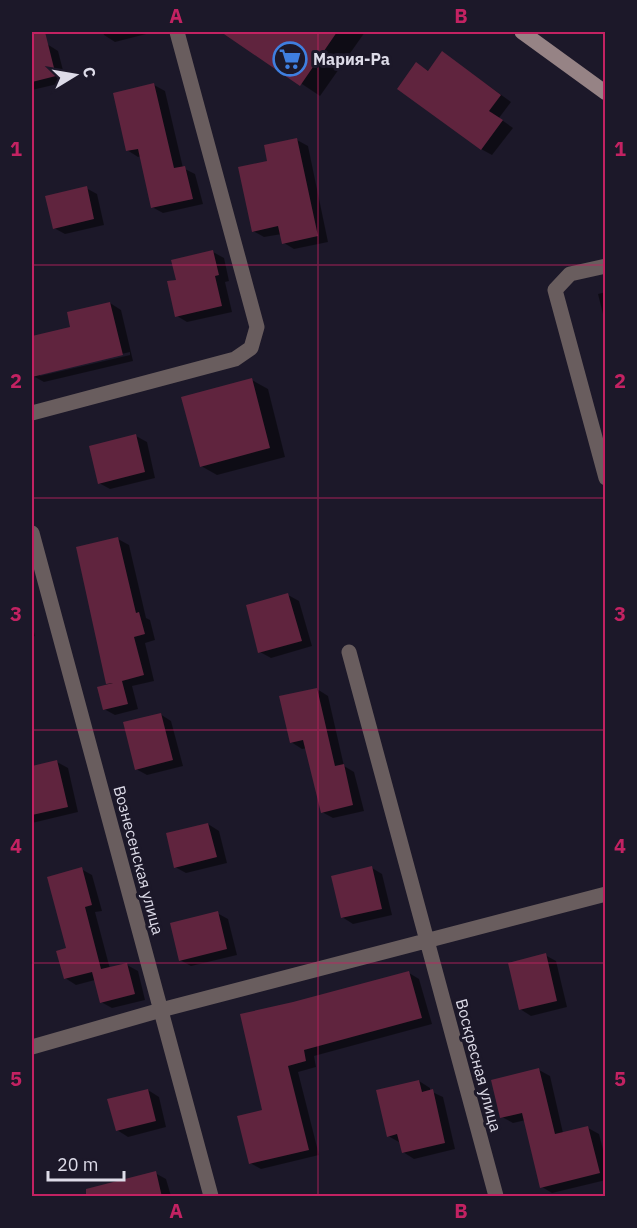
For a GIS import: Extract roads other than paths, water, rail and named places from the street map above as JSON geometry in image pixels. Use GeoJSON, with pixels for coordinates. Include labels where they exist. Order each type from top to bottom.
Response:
{"type":"FeatureCollection","features":[{"type":"Feature","properties":{"kind":"street"},"geometry":{"type":"LineString","coordinates":[[32,413],[235,359],[251,348],[256,327],[177,32]]}},
{"type":"Feature","properties":{"kind":"street"},"geometry":{"type":"LineString","coordinates":[[522,32],[606,93]]}},
{"type":"Feature","properties":{"kind":"street"},"geometry":{"type":"LineString","coordinates":[[606,266],[570,274],[555,290],[606,478]]}},
{"type":"Feature","properties":{"kind":"street","name":"Вознесенская улица"},"geometry":{"type":"LineString","coordinates":[[32,533],[211,1197]]}},
{"type":"Feature","properties":{"kind":"street","name":"Воскресная улица"},"geometry":{"type":"LineString","coordinates":[[349,652],[496,1197]]}},
{"type":"Feature","properties":{"kind":"street"},"geometry":{"type":"LineString","coordinates":[[32,1047],[161,1010],[606,894]]}},
{"type":"Feature","properties":{"kind":"place","name":"Мария-Ра"},"geometry":{"type":"Point","coordinates":[290,59]}}]}
